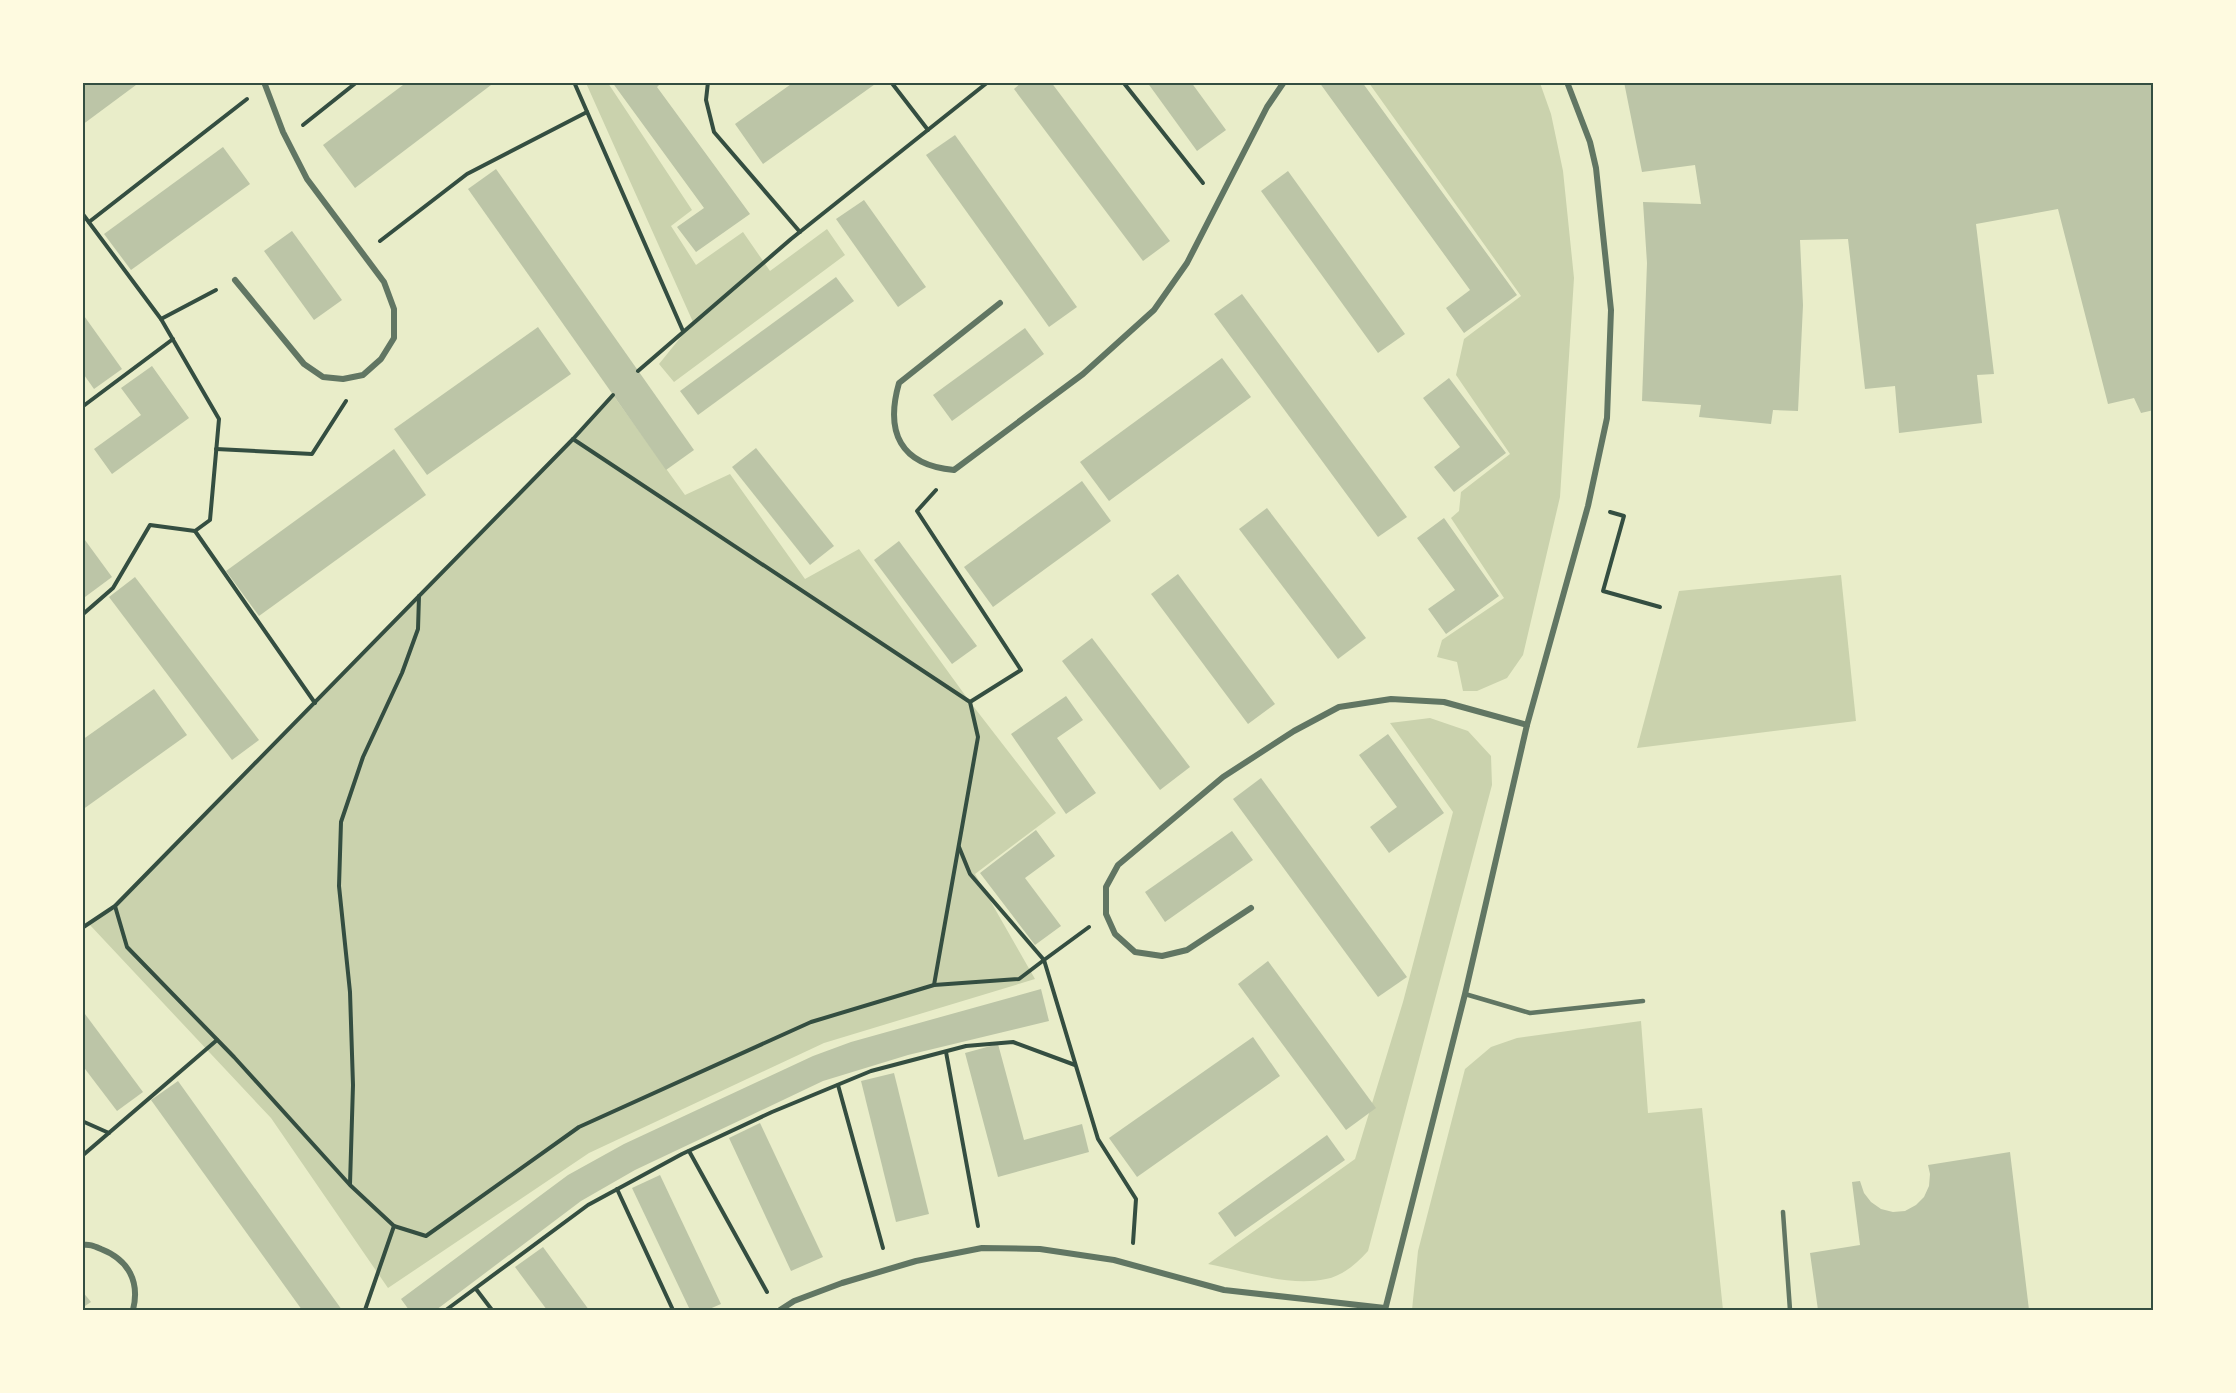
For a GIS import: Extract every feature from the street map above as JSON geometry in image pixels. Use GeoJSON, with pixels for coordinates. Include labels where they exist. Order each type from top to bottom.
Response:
{"type":"FeatureCollection","features":[{"type":"Feature","properties":{"kind":"street"},"geometry":{"type":"LineString","coordinates":[[1000,303],[899,383],[892,415],[897,437],[911,456],[935,468],[954,470],[1083,374],[1154,310],[1187,263],[1267,107],[1284,82]]}},
{"type":"Feature","properties":{"kind":"street"},"geometry":{"type":"LineString","coordinates":[[780,1311],[794,1301],[889,1269],[916,1261],[982,1248],[1040,1249],[1114,1260],[1224,1290],[1385,1309],[1465,994],[1527,724],[1588,506],[1607,418],[1611,310],[1596,168],[1590,142],[1567,82]]}},
{"type":"Feature","properties":{"kind":"street"},"geometry":{"type":"LineString","coordinates":[[235,280],[304,364],[323,377],[343,379],[363,375],[381,359],[394,338],[394,309],[384,282],[307,179],[286,139],[265,83]]}},
{"type":"Feature","properties":{"kind":"street"},"geometry":{"type":"LineString","coordinates":[[1251,908],[1187,950],[1161,956],[1136,952],[1115,934],[1106,914],[1106,887],[1118,865],[1223,777],[1294,731],[1339,707],[1391,699],[1444,702],[1527,724]]}},
{"type":"Feature","properties":{"kind":"street"},"geometry":{"type":"LineString","coordinates":[[82,1245],[89,1244],[116,1255],[131,1274],[137,1294],[133,1311]]}},
{"type":"Feature","properties":{"kind":"lane"},"geometry":{"type":"LineString","coordinates":[[1465,994],[1530,1013],[1643,1001]]}},
{"type":"Feature","properties":{"kind":"lane"},"geometry":{"type":"LineString","coordinates":[[1783,1212],[1790,1311]]}},
{"type":"Feature","properties":{"kind":"path"},"geometry":{"type":"LineString","coordinates":[[286,139],[357,82]]}},
{"type":"Feature","properties":{"kind":"path"},"geometry":{"type":"LineString","coordinates":[[574,82],[683,331]]}},
{"type":"Feature","properties":{"kind":"path"},"geometry":{"type":"LineString","coordinates":[[708,82],[706,100],[714,132],[800,232]]}},
{"type":"Feature","properties":{"kind":"path"},"geometry":{"type":"LineString","coordinates":[[891,82],[928,130]]}},
{"type":"Feature","properties":{"kind":"path"},"geometry":{"type":"LineString","coordinates":[[638,371],[800,232],[988,82]]}},
{"type":"Feature","properties":{"kind":"path"},"geometry":{"type":"LineString","coordinates":[[1123,82],[1217,201]]}},
{"type":"Feature","properties":{"kind":"path"},"geometry":{"type":"LineString","coordinates":[[89,222],[265,83]]}},
{"type":"Feature","properties":{"kind":"path"},"geometry":{"type":"LineString","coordinates":[[363,254],[467,174],[587,112]]}},
{"type":"Feature","properties":{"kind":"path"},"geometry":{"type":"LineString","coordinates":[[82,213],[162,319],[219,419],[210,520],[195,531],[150,525],[113,588],[82,615]]}},
{"type":"Feature","properties":{"kind":"path"},"geometry":{"type":"LineString","coordinates":[[162,319],[235,280]]}},
{"type":"Feature","properties":{"kind":"path"},"geometry":{"type":"LineString","coordinates":[[82,407],[173,339]]}},
{"type":"Feature","properties":{"kind":"path"},"geometry":{"type":"LineString","coordinates":[[216,449],[312,453],[363,375]]}},
{"type":"Feature","properties":{"kind":"path"},"geometry":{"type":"LineString","coordinates":[[82,928],[115,906],[573,439],[613,395]]}},
{"type":"Feature","properties":{"kind":"path"},"geometry":{"type":"LineString","coordinates":[[573,439],[970,702],[978,737],[934,985]]}},
{"type":"Feature","properties":{"kind":"path"},"geometry":{"type":"LineString","coordinates":[[954,470],[917,511],[1021,670],[970,702]]}},
{"type":"Feature","properties":{"kind":"path"},"geometry":{"type":"LineString","coordinates":[[1588,506],[1624,516],[1603,591],[1660,607]]}},
{"type":"Feature","properties":{"kind":"path"},"geometry":{"type":"LineString","coordinates":[[195,531],[315,703]]}},
{"type":"Feature","properties":{"kind":"path"},"geometry":{"type":"LineString","coordinates":[[350,1185],[353,1085],[351,992],[339,885],[341,822],[363,757],[402,673],[418,629],[419,596]]}},
{"type":"Feature","properties":{"kind":"path"},"geometry":{"type":"LineString","coordinates":[[959,847],[970,874],[1044,960],[1098,1139],[1136,1199],[1132,1265]]}},
{"type":"Feature","properties":{"kind":"path"},"geometry":{"type":"LineString","coordinates":[[115,906],[127,947],[217,1040],[350,1185],[394,1226],[426,1236],[579,1127],[811,1022],[934,985],[1019,979],[1106,914]]}},
{"type":"Feature","properties":{"kind":"path"},"geometry":{"type":"LineString","coordinates":[[82,1156],[217,1040]]}},
{"type":"Feature","properties":{"kind":"path"},"geometry":{"type":"LineString","coordinates":[[446,1311],[588,1205],[689,1151],[772,1112],[871,1071],[966,1046],[1013,1042],[1075,1065]]}},
{"type":"Feature","properties":{"kind":"path"},"geometry":{"type":"LineString","coordinates":[[946,1052],[982,1248]]}},
{"type":"Feature","properties":{"kind":"path"},"geometry":{"type":"LineString","coordinates":[[838,1085],[889,1269]]}},
{"type":"Feature","properties":{"kind":"path"},"geometry":{"type":"LineString","coordinates":[[82,1121],[109,1133]]}},
{"type":"Feature","properties":{"kind":"path"},"geometry":{"type":"LineString","coordinates":[[689,1151],[772,1300]]}},
{"type":"Feature","properties":{"kind":"path"},"geometry":{"type":"LineString","coordinates":[[617,1189],[673,1311]]}},
{"type":"Feature","properties":{"kind":"path"},"geometry":{"type":"LineString","coordinates":[[365,1311],[394,1226]]}},
{"type":"Feature","properties":{"kind":"path"},"geometry":{"type":"LineString","coordinates":[[476,1289],[492,1311]]}},
{"type":"Feature","properties":{"kind":"green space"},"geometry":{"type":"Polygon","coordinates":[[[586,83],[608,83],[692,210],[671,226],[696,265],[743,232],[770,271],[827,229],[845,255],[674,382],[659,364],[693,322],[586,83]]]}},
{"type":"Feature","properties":{"kind":"green space"},"geometry":{"type":"Polygon","coordinates":[[[1369,83],[1540,83],[1551,114],[1563,171],[1574,278],[1560,497],[1523,655],[1507,678],[1477,691],[1463,691],[1457,662],[1437,657],[1442,640],[1504,598],[1451,518],[1459,511],[1461,492],[1510,454],[1456,375],[1464,339],[1521,296],[1369,83]]]}},
{"type":"Feature","properties":{"kind":"green space"},"geometry":{"type":"Polygon","coordinates":[[[613,395],[685,495],[730,474],[805,579],[859,549],[970,702],[1056,813],[975,874],[1035,979],[824,1043],[589,1153],[388,1288],[271,1118],[89,924],[115,906],[573,439],[613,395]]]}},
{"type":"Feature","properties":{"kind":"green space"},"geometry":{"type":"Polygon","coordinates":[[[1841,575],[1856,721],[1637,748],[1679,591],[1841,575]]]}},
{"type":"Feature","properties":{"kind":"green space"},"geometry":{"type":"Polygon","coordinates":[[[1430,718],[1468,731],[1491,756],[1492,785],[1368,1251],[1344,1272],[1326,1279],[1312,1281],[1282,1280],[1208,1264],[1355,1159],[1403,1002],[1453,812],[1390,723],[1430,718]]]}},
{"type":"Feature","properties":{"kind":"green space"},"geometry":{"type":"Polygon","coordinates":[[[1641,1021],[1648,1113],[1702,1108],[1723,1310],[1412,1310],[1418,1251],[1465,1069],[1491,1047],[1517,1038],[1641,1021]]]}},
{"type":"Feature","properties":{"kind":"building"},"geometry":{"type":"Polygon","coordinates":[[[82,82],[140,82],[82,125],[82,82]]]}},
{"type":"Feature","properties":{"kind":"building"},"geometry":{"type":"Polygon","coordinates":[[[407,82],[495,82],[355,188],[323,145],[407,82]]]}},
{"type":"Feature","properties":{"kind":"building"},"geometry":{"type":"Polygon","coordinates":[[[612,82],[662,82],[657,87],[750,214],[696,252],[677,227],[704,208],[612,82]]]}},
{"type":"Feature","properties":{"kind":"building"},"geometry":{"type":"Polygon","coordinates":[[[794,82],[878,82],[763,164],[735,124],[794,82]]]}},
{"type":"Feature","properties":{"kind":"building"},"geometry":{"type":"Polygon","coordinates":[[[1022,82],[1051,82],[1170,241],[1143,261],[1014,89],[1022,82]]]}},
{"type":"Feature","properties":{"kind":"building"},"geometry":{"type":"Polygon","coordinates":[[[1147,82],[1191,82],[1226,130],[1197,151],[1147,82]]]}},
{"type":"Feature","properties":{"kind":"building"},"geometry":{"type":"Polygon","coordinates":[[[1319,82],[1362,82],[1517,295],[1464,333],[1446,308],[1470,290],[1319,82]]]}},
{"type":"Feature","properties":{"kind":"building"},"geometry":{"type":"Polygon","coordinates":[[[1624,82],[2154,82],[2154,410],[2141,413],[2134,398],[2108,404],[2058,209],[1976,224],[1994,374],[1977,375],[1982,423],[1899,433],[1895,386],[1865,389],[1848,239],[1800,240],[1803,305],[1798,411],[1773,410],[1771,424],[1699,417],[1701,405],[1642,401],[1647,263],[1643,202],[1701,204],[1695,165],[1642,172],[1624,82]]]}},
{"type":"Feature","properties":{"kind":"building"},"geometry":{"type":"Polygon","coordinates":[[[955,135],[1077,307],[1049,327],[926,155],[955,135]]]}},
{"type":"Feature","properties":{"kind":"building"},"geometry":{"type":"Polygon","coordinates":[[[223,147],[250,184],[131,270],[104,234],[223,147]]]}},
{"type":"Feature","properties":{"kind":"building"},"geometry":{"type":"Polygon","coordinates":[[[496,169],[694,450],[666,470],[468,189],[496,169]]]}},
{"type":"Feature","properties":{"kind":"building"},"geometry":{"type":"Polygon","coordinates":[[[1288,171],[1405,334],[1378,353],[1261,191],[1288,171]]]}},
{"type":"Feature","properties":{"kind":"building"},"geometry":{"type":"Polygon","coordinates":[[[864,200],[926,287],[898,307],[836,219],[864,200]]]}},
{"type":"Feature","properties":{"kind":"building"},"geometry":{"type":"Polygon","coordinates":[[[292,231],[342,300],[314,320],[264,251],[292,231]]]}},
{"type":"Feature","properties":{"kind":"building"},"geometry":{"type":"Polygon","coordinates":[[[836,277],[854,301],[698,415],[680,391],[836,277]]]}},
{"type":"Feature","properties":{"kind":"building"},"geometry":{"type":"Polygon","coordinates":[[[1242,294],[1407,517],[1378,537],[1214,314],[1242,294]]]}},
{"type":"Feature","properties":{"kind":"building"},"geometry":{"type":"Polygon","coordinates":[[[82,313],[122,369],[94,389],[82,372],[82,313]]]}},
{"type":"Feature","properties":{"kind":"building"},"geometry":{"type":"Polygon","coordinates":[[[538,327],[571,374],[427,475],[394,429],[538,327]]]}},
{"type":"Feature","properties":{"kind":"building"},"geometry":{"type":"Polygon","coordinates":[[[1025,328],[1044,354],[952,421],[933,395],[1025,328]]]}},
{"type":"Feature","properties":{"kind":"building"},"geometry":{"type":"Polygon","coordinates":[[[1222,358],[1251,397],[1109,501],[1080,462],[1222,358]]]}},
{"type":"Feature","properties":{"kind":"building"},"geometry":{"type":"Polygon","coordinates":[[[152,366],[189,418],[112,474],[94,449],[141,415],[121,388],[152,366]]]}},
{"type":"Feature","properties":{"kind":"building"},"geometry":{"type":"Polygon","coordinates":[[[1449,378],[1506,453],[1454,492],[1434,467],[1460,447],[1423,398],[1449,378]]]}},
{"type":"Feature","properties":{"kind":"building"},"geometry":{"type":"Polygon","coordinates":[[[756,448],[834,546],[810,565],[732,467],[756,448]]]}},
{"type":"Feature","properties":{"kind":"building"},"geometry":{"type":"Polygon","coordinates":[[[394,449],[426,495],[259,616],[226,571],[394,449]]]}},
{"type":"Feature","properties":{"kind":"building"},"geometry":{"type":"Polygon","coordinates":[[[1082,481],[1111,521],[993,607],[964,567],[1082,481]]]}},
{"type":"Feature","properties":{"kind":"building"},"geometry":{"type":"Polygon","coordinates":[[[1267,508],[1366,638],[1338,659],[1239,529],[1267,508]]]}},
{"type":"Feature","properties":{"kind":"building"},"geometry":{"type":"Polygon","coordinates":[[[1444,518],[1499,596],[1446,634],[1428,609],[1455,590],[1417,538],[1444,518]]]}},
{"type":"Feature","properties":{"kind":"building"},"geometry":{"type":"Polygon","coordinates":[[[82,536],[112,577],[85,597],[82,594],[82,536]]]}},
{"type":"Feature","properties":{"kind":"building"},"geometry":{"type":"Polygon","coordinates":[[[899,541],[977,646],[952,664],[874,560],[899,541]]]}},
{"type":"Feature","properties":{"kind":"building"},"geometry":{"type":"Polygon","coordinates":[[[1178,574],[1275,704],[1248,724],[1151,594],[1178,574]]]}},
{"type":"Feature","properties":{"kind":"building"},"geometry":{"type":"Polygon","coordinates":[[[135,577],[259,740],[232,760],[109,597],[135,577]]]}},
{"type":"Feature","properties":{"kind":"building"},"geometry":{"type":"Polygon","coordinates":[[[1092,638],[1190,767],[1160,790],[1062,661],[1092,638]]]}},
{"type":"Feature","properties":{"kind":"building"},"geometry":{"type":"Polygon","coordinates":[[[154,689],[187,735],[82,810],[82,740],[154,689]]]}},
{"type":"Feature","properties":{"kind":"building"},"geometry":{"type":"Polygon","coordinates":[[[1066,696],[1083,720],[1057,738],[1096,793],[1066,814],[1011,734],[1066,696]]]}},
{"type":"Feature","properties":{"kind":"building"},"geometry":{"type":"Polygon","coordinates":[[[1388,734],[1444,813],[1389,853],[1370,827],[1397,807],[1359,755],[1388,734]]]}},
{"type":"Feature","properties":{"kind":"building"},"geometry":{"type":"Polygon","coordinates":[[[1261,778],[1407,977],[1378,997],[1233,799],[1261,778]]]}},
{"type":"Feature","properties":{"kind":"building"},"geometry":{"type":"Polygon","coordinates":[[[1036,830],[1055,856],[1025,878],[1061,926],[1035,945],[980,873],[1036,830]]]}},
{"type":"Feature","properties":{"kind":"building"},"geometry":{"type":"Polygon","coordinates":[[[1232,831],[1253,860],[1165,922],[1145,892],[1232,831]]]}},
{"type":"Feature","properties":{"kind":"building"},"geometry":{"type":"Polygon","coordinates":[[[1268,961],[1376,1108],[1346,1130],[1238,984],[1268,961]]]}},
{"type":"Feature","properties":{"kind":"building"},"geometry":{"type":"Polygon","coordinates":[[[1041,989],[1049,1021],[908,1055],[823,1081],[635,1170],[581,1201],[436,1310],[409,1310],[401,1299],[568,1175],[624,1144],[813,1056],[851,1042],[1041,989]]]}},
{"type":"Feature","properties":{"kind":"building"},"geometry":{"type":"Polygon","coordinates":[[[82,1010],[143,1092],[117,1111],[82,1065],[82,1010]]]}},
{"type":"Feature","properties":{"kind":"building"},"geometry":{"type":"Polygon","coordinates":[[[1253,1037],[1280,1076],[1137,1177],[1109,1138],[1253,1037]]]}},
{"type":"Feature","properties":{"kind":"building"},"geometry":{"type":"Polygon","coordinates":[[[998,1044],[1024,1140],[1082,1124],[1089,1152],[998,1177],[965,1053],[998,1044]]]}},
{"type":"Feature","properties":{"kind":"building"},"geometry":{"type":"Polygon","coordinates":[[[894,1073],[929,1214],[896,1222],[861,1081],[894,1073]]]}},
{"type":"Feature","properties":{"kind":"building"},"geometry":{"type":"Polygon","coordinates":[[[178,1081],[342,1310],[302,1310],[151,1100],[178,1081]]]}},
{"type":"Feature","properties":{"kind":"building"},"geometry":{"type":"Polygon","coordinates":[[[760,1123],[823,1257],[791,1271],[729,1138],[760,1123]]]}},
{"type":"Feature","properties":{"kind":"building"},"geometry":{"type":"Polygon","coordinates":[[[1327,1135],[1345,1160],[1235,1237],[1218,1213],[1327,1135]]]}},
{"type":"Feature","properties":{"kind":"building"},"geometry":{"type":"Polygon","coordinates":[[[2010,1152],[2029,1310],[1818,1310],[1810,1253],[1860,1245],[1852,1182],[1860,1181],[1864,1193],[1881,1209],[1893,1212],[1905,1211],[1924,1197],[1929,1186],[1928,1165],[2010,1152]]]}},
{"type":"Feature","properties":{"kind":"building"},"geometry":{"type":"Polygon","coordinates":[[[660,1175],[721,1304],[707,1310],[690,1310],[632,1188],[660,1175]]]}},
{"type":"Feature","properties":{"kind":"building"},"geometry":{"type":"Polygon","coordinates":[[[543,1247],[589,1310],[547,1310],[515,1267],[543,1247]]]}},
{"type":"Feature","properties":{"kind":"building"},"geometry":{"type":"Polygon","coordinates":[[[82,1291],[91,1302],[82,1308],[82,1291]]]}}]}
